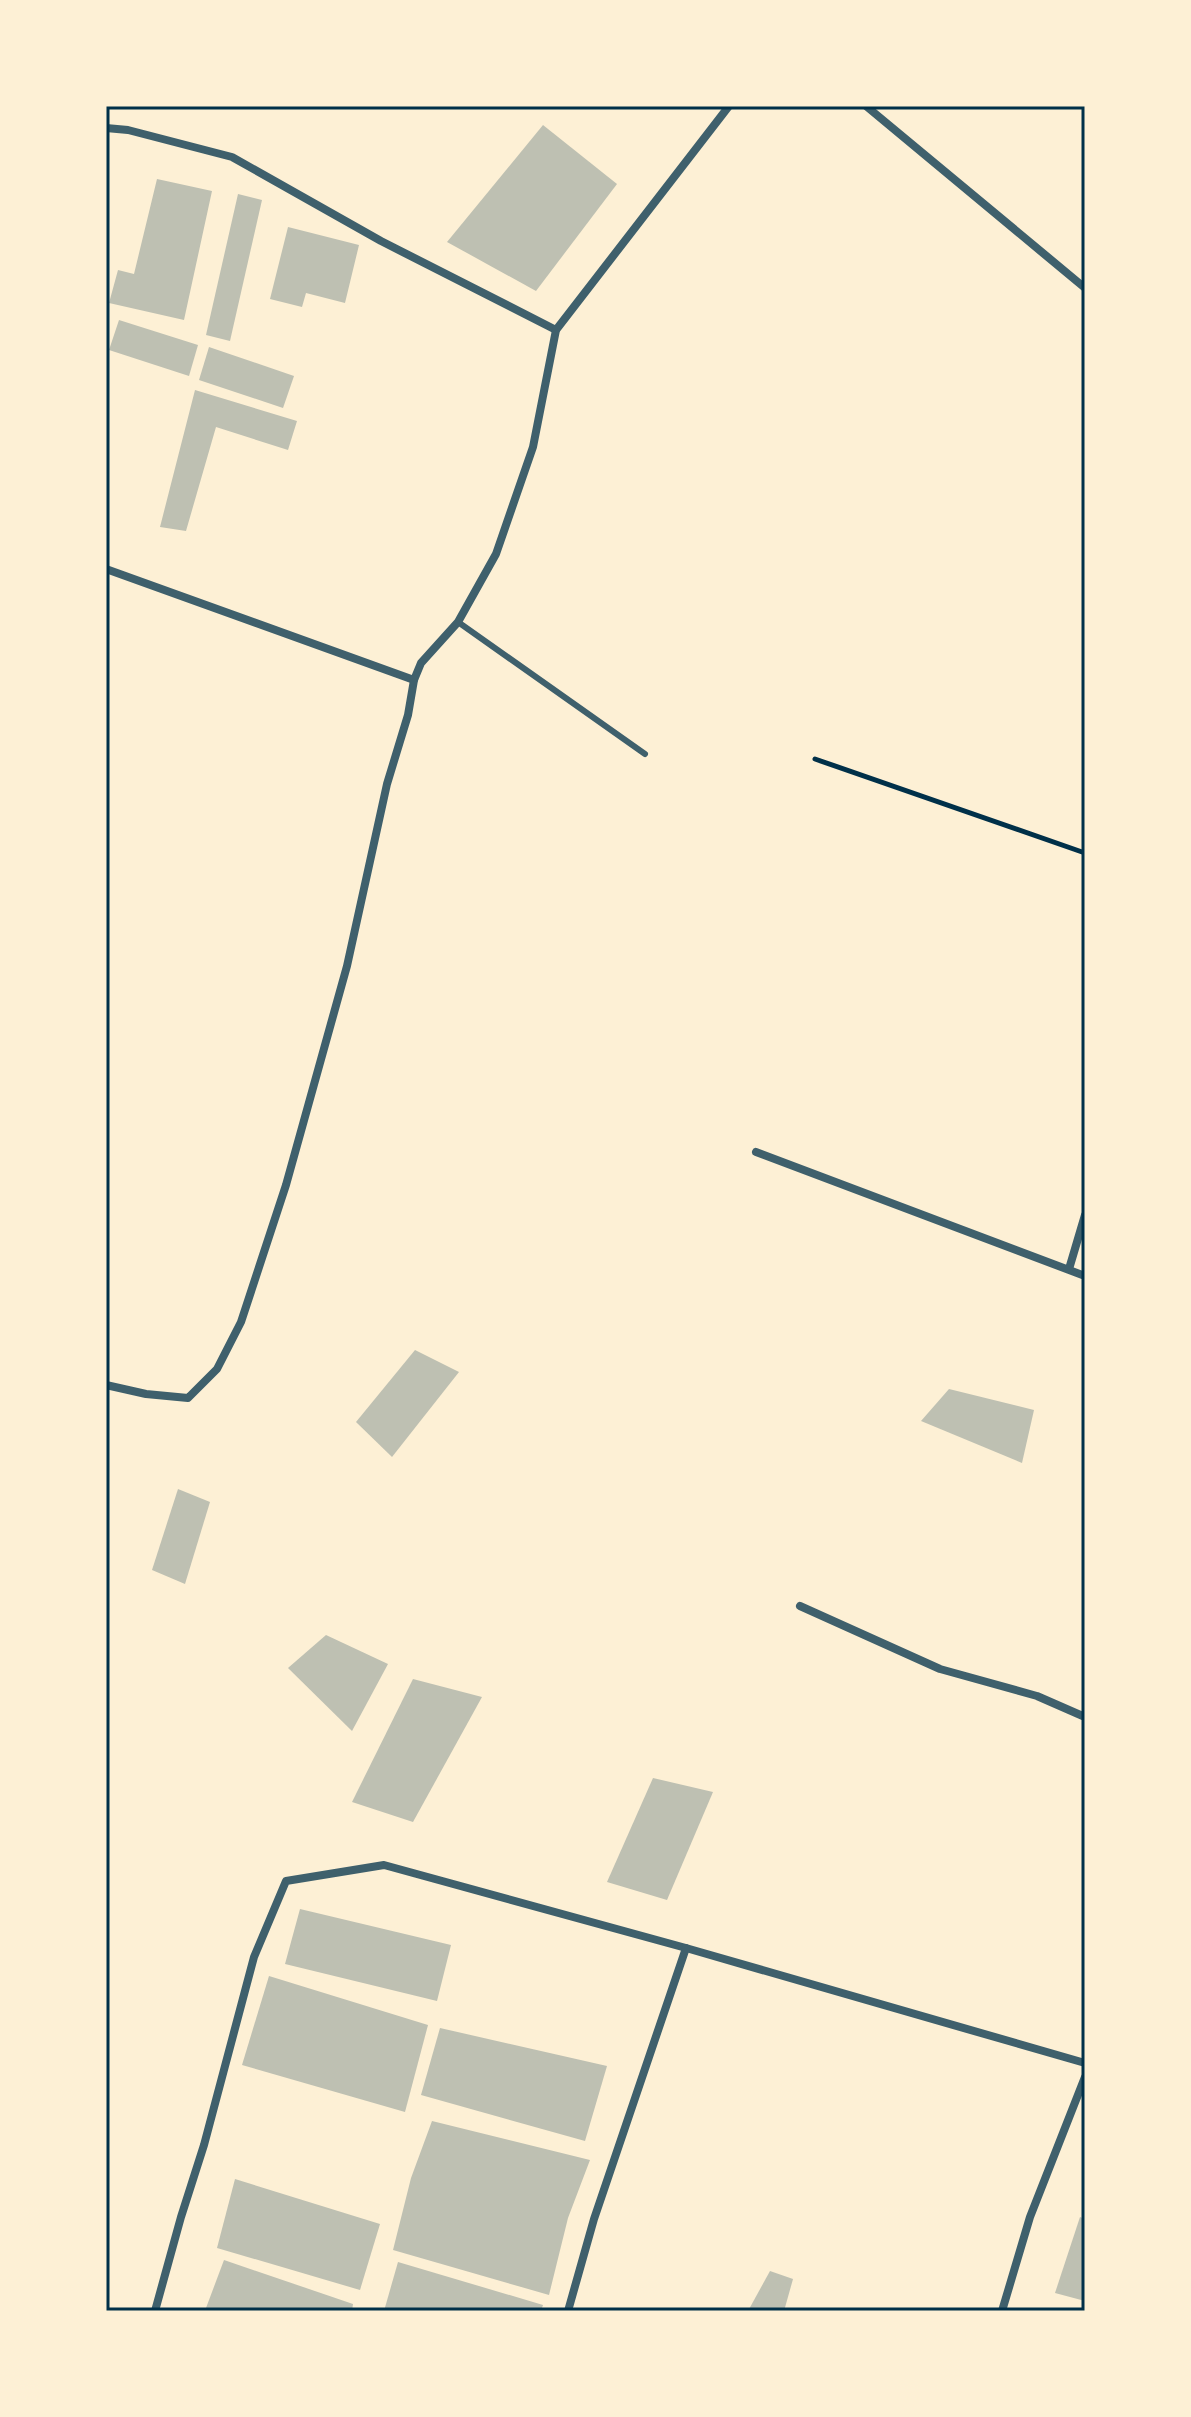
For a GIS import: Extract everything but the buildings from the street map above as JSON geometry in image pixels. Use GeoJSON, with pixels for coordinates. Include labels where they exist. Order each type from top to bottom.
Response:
{"type":"FeatureCollection","features":[{"type":"Feature","properties":{"kind":"street"},"geometry":{"type":"LineString","coordinates":[[106,1385],[146,1394],[188,1398],[217,1369],[241,1322],[286,1185],[347,966],[387,784],[408,715],[414,680],[421,663],[458,622],[496,554],[533,447],[556,330],[729,106]]}},
{"type":"Feature","properties":{"kind":"street"},"geometry":{"type":"LineString","coordinates":[[866,106],[1085,288]]}},
{"type":"Feature","properties":{"kind":"street"},"geometry":{"type":"LineString","coordinates":[[106,128],[128,130],[232,157],[381,241],[556,330]]}},
{"type":"Feature","properties":{"kind":"street"},"geometry":{"type":"LineString","coordinates":[[106,569],[414,680]]}},
{"type":"Feature","properties":{"kind":"street"},"geometry":{"type":"LineString","coordinates":[[756,1152],[1085,1276]]}},
{"type":"Feature","properties":{"kind":"street"},"geometry":{"type":"LineString","coordinates":[[1069,1269],[1085,1215]]}},
{"type":"Feature","properties":{"kind":"street"},"geometry":{"type":"LineString","coordinates":[[800,1606],[940,1669],[1037,1696],[1085,1717]]}},
{"type":"Feature","properties":{"kind":"street"},"geometry":{"type":"LineString","coordinates":[[155,2311],[204,2145],[254,1957],[286,1881],[384,1865],[1085,2063]]}},
{"type":"Feature","properties":{"kind":"street"},"geometry":{"type":"LineString","coordinates":[[568,2311],[594,2219],[686,1948]]}},
{"type":"Feature","properties":{"kind":"street"},"geometry":{"type":"LineString","coordinates":[[1002,2311],[1030,2217],[1085,2077]]}},
{"type":"Feature","properties":{"kind":"lane"},"geometry":{"type":"LineString","coordinates":[[458,622],[645,754]]}},
{"type":"Feature","properties":{"kind":"path"},"geometry":{"type":"LineString","coordinates":[[815,759],[1085,853]]}}]}
